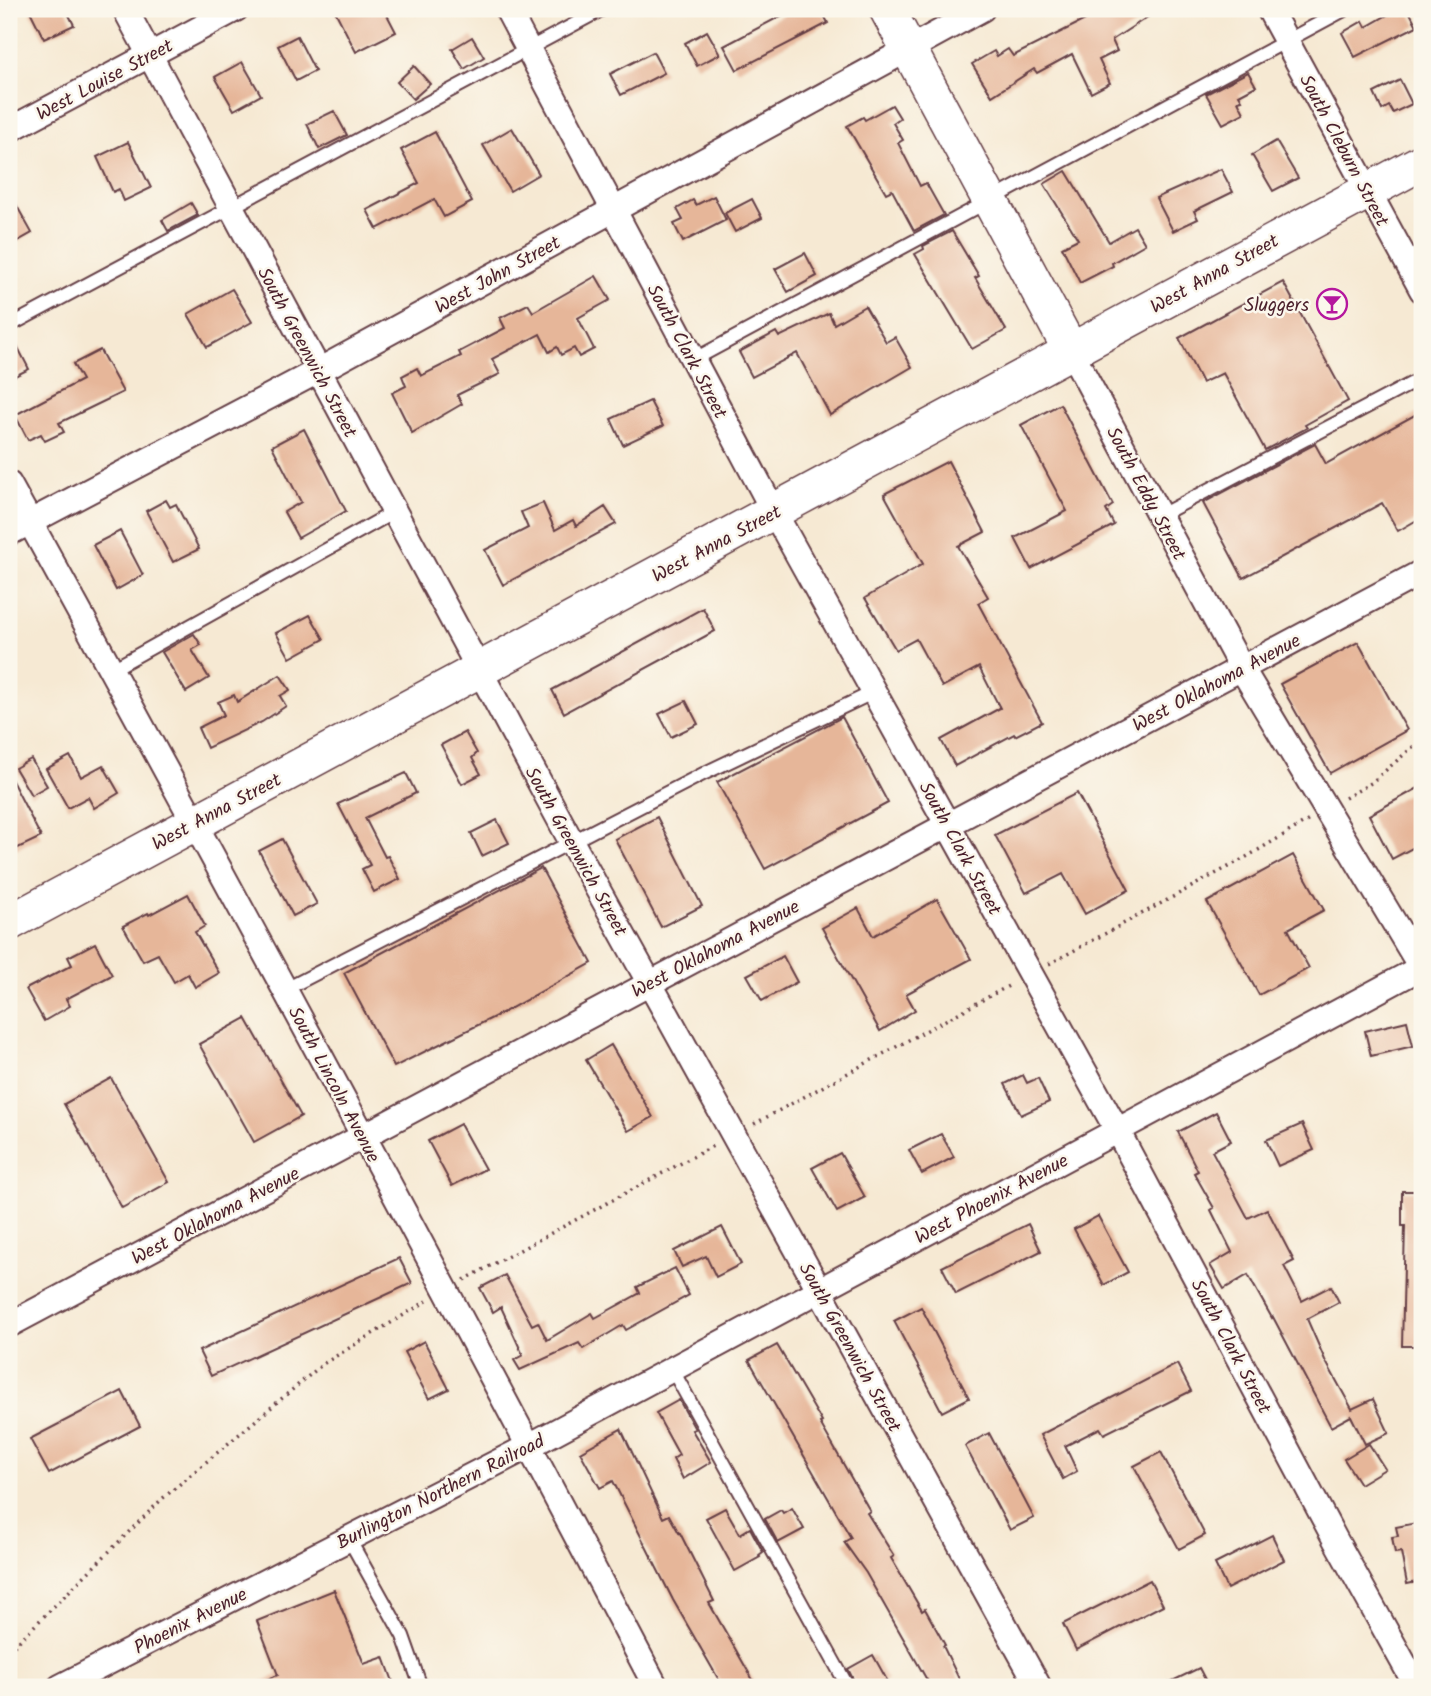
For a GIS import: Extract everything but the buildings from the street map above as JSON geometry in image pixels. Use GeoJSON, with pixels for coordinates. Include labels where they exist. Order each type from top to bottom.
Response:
{"type":"FeatureCollection","features":[{"type":"Feature","properties":{"kind":"main road","name":"South Eddy Street"},"geometry":{"type":"LineString","coordinates":[[887,9],[1071,351]]}},
{"type":"Feature","properties":{"kind":"main road","name":"West Anna Street"},"geometry":{"type":"LineString","coordinates":[[9,923],[1422,162]]}},
{"type":"Feature","properties":{"kind":"street","name":"South Greenwich Street"},"geometry":{"type":"LineString","coordinates":[[125,9],[478,671],[1039,1687]]}},
{"type":"Feature","properties":{"kind":"street","name":"West Louise Street"},"geometry":{"type":"LineString","coordinates":[[9,130],[236,9]]}},
{"type":"Feature","properties":{"kind":"street","name":"South Clark Street"},"geometry":{"type":"LineString","coordinates":[[507,9],[774,512],[1117,1130],[1417,1687]]}},
{"type":"Feature","properties":{"kind":"street","name":"West John Street"},"geometry":{"type":"LineString","coordinates":[[19,528],[318,371],[982,9]]}},
{"type":"Feature","properties":{"kind":"street","name":"South Cleburn Street"},"geometry":{"type":"LineString","coordinates":[[1269,9],[1422,290]]}},
{"type":"Feature","properties":{"kind":"street","name":"South Eddy Street"},"geometry":{"type":"LineString","coordinates":[[1071,351],[1242,669],[1422,968]]}},
{"type":"Feature","properties":{"kind":"street","name":"South Lincoln Avenue"},"geometry":{"type":"LineString","coordinates":[[9,484],[19,528],[111,670],[446,1290],[656,1687]]}},
{"type":"Feature","properties":{"kind":"street","name":"West Oklahoma Avenue"},"geometry":{"type":"LineString","coordinates":[[9,1325],[1422,572]]}},
{"type":"Feature","properties":{"kind":"street","name":"West Phoenix Avenue"},"geometry":{"type":"LineString","coordinates":[[560,1429],[1422,968]]}},
{"type":"Feature","properties":{"kind":"street","name":"Burlington Northern Railroad"},"geometry":{"type":"LineString","coordinates":[[320,1554],[560,1429]]}},
{"type":"Feature","properties":{"kind":"street","name":"Phoenix Avenue"},"geometry":{"type":"LineString","coordinates":[[60,1687],[320,1554]]}},
{"type":"Feature","properties":{"kind":"lane"},"geometry":{"type":"LineString","coordinates":[[9,326],[603,9]]}},
{"type":"Feature","properties":{"kind":"lane"},"geometry":{"type":"LineString","coordinates":[[693,360],[1346,9]]}},
{"type":"Feature","properties":{"kind":"lane"},"geometry":{"type":"LineString","coordinates":[[1159,516],[1422,378]]}},
{"type":"Feature","properties":{"kind":"lane"},"geometry":{"type":"LineString","coordinates":[[111,670],[394,512]]}},
{"type":"Feature","properties":{"kind":"lane"},"geometry":{"type":"LineString","coordinates":[[284,990],[705,773],[874,692]]}},
{"type":"Feature","properties":{"kind":"lane"},"geometry":{"type":"LineString","coordinates":[[672,1369],[848,1687]]}},
{"type":"Feature","properties":{"kind":"lane"},"geometry":{"type":"LineString","coordinates":[[349,1539],[403,1636],[422,1687]]}},
{"type":"Feature","properties":{"kind":"path"},"geometry":{"type":"LineString","coordinates":[[9,1651],[162,1499],[323,1364],[446,1290],[1243,859],[1371,783],[1422,739]]}},
{"type":"Feature","properties":{"kind":"place","name":"Sluggers"},"geometry":{"type":"Point","coordinates":[1332,304]}}]}
